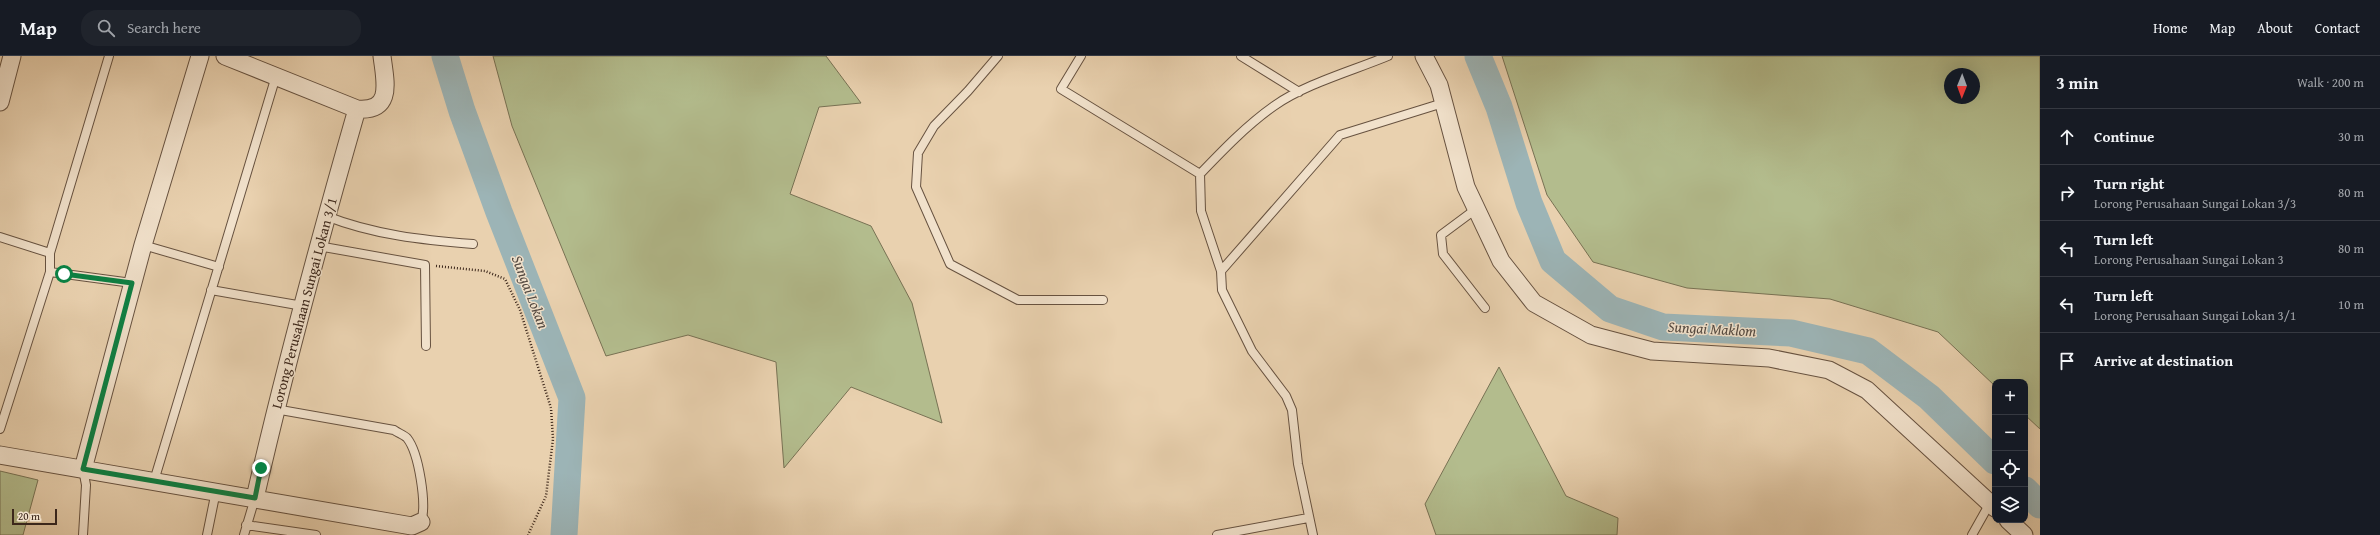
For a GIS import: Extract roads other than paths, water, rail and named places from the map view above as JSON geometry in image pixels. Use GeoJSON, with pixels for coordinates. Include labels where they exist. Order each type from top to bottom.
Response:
{"type":"FeatureCollection","features":[{"type":"Feature","properties":{"kind":"street"},"geometry":{"type":"LineString","coordinates":[[0,102],[12,56]]}},
{"type":"Feature","properties":{"kind":"street"},"geometry":{"type":"LineString","coordinates":[[83,469],[132,283],[200,56]]}},
{"type":"Feature","properties":{"kind":"street"},"geometry":{"type":"LineString","coordinates":[[225,56],[357,109],[370,110],[379,104],[386,92],[382,56]]}},
{"type":"Feature","properties":{"kind":"street"},"geometry":{"type":"LineString","coordinates":[[1424,56],[1438,85],[1444,103],[1466,187],[1501,261],[1534,303],[1591,336],[1652,351],[1769,358],[1829,370],[1867,390],[1992,506]]}},
{"type":"Feature","properties":{"kind":"street","name":"Lorong Perusahaan Sungai Lokan 3/1"},"geometry":{"type":"LineString","coordinates":[[255,498],[275,409],[326,216],[357,109]]}},
{"type":"Feature","properties":{"kind":"street"},"geometry":{"type":"LineString","coordinates":[[0,456],[216,491],[412,526],[421,522]]}},
{"type":"Feature","properties":{"kind":"street"},"geometry":{"type":"LineString","coordinates":[[2011,523],[2024,535]]}},
{"type":"Feature","properties":{"kind":"lane"},"geometry":{"type":"LineString","coordinates":[[0,429],[50,272],[50,253],[109,56]]}},
{"type":"Feature","properties":{"kind":"lane"},"geometry":{"type":"LineString","coordinates":[[998,56],[968,91],[934,126],[918,153],[916,188],[950,264],[1018,300],[1103,300]]}},
{"type":"Feature","properties":{"kind":"lane"},"geometry":{"type":"LineString","coordinates":[[1081,56],[1060,89],[1200,174]]}},
{"type":"Feature","properties":{"kind":"lane"},"geometry":{"type":"LineString","coordinates":[[1240,56],[1299,92]]}},
{"type":"Feature","properties":{"kind":"lane"},"geometry":{"type":"LineString","coordinates":[[1313,535],[1308,518],[1292,410],[1286,396],[1252,351],[1222,290],[1221,271],[1202,211],[1200,174],[1225,147],[1274,106],[1299,92],[1388,56]]}},
{"type":"Feature","properties":{"kind":"lane"},"geometry":{"type":"LineString","coordinates":[[154,481],[276,76]]}},
{"type":"Feature","properties":{"kind":"lane"},"geometry":{"type":"LineString","coordinates":[[1221,271],[1340,135],[1444,103]]}},
{"type":"Feature","properties":{"kind":"lane"},"geometry":{"type":"LineString","coordinates":[[1476,209],[1441,235],[1442,248],[1443,254],[1485,308]]}},
{"type":"Feature","properties":{"kind":"lane"},"geometry":{"type":"LineString","coordinates":[[326,216],[351,226],[410,239],[474,244]]}},
{"type":"Feature","properties":{"kind":"lane"},"geometry":{"type":"LineString","coordinates":[[0,237],[50,253]]}},
{"type":"Feature","properties":{"kind":"lane"},"geometry":{"type":"LineString","coordinates":[[143,246],[219,267]]}},
{"type":"Feature","properties":{"kind":"lane"},"geometry":{"type":"LineString","coordinates":[[318,246],[425,265],[426,346]]}},
{"type":"Feature","properties":{"kind":"lane"},"geometry":{"type":"LineString","coordinates":[[50,272],[132,283]]}},
{"type":"Feature","properties":{"kind":"lane"},"geometry":{"type":"LineString","coordinates":[[211,290],[303,306]]}},
{"type":"Feature","properties":{"kind":"lane"},"geometry":{"type":"LineString","coordinates":[[275,409],[394,430],[406,437],[416,452],[424,513],[421,522]]}},
{"type":"Feature","properties":{"kind":"lane"},"geometry":{"type":"LineString","coordinates":[[83,469],[86,485],[83,535]]}},
{"type":"Feature","properties":{"kind":"lane"},"geometry":{"type":"LineString","coordinates":[[206,535],[216,491]]}},
{"type":"Feature","properties":{"kind":"lane"},"geometry":{"type":"LineString","coordinates":[[244,535],[246,524],[255,498]]}},
{"type":"Feature","properties":{"kind":"lane"},"geometry":{"type":"LineString","coordinates":[[1972,535],[1992,506]]}},
{"type":"Feature","properties":{"kind":"lane"},"geometry":{"type":"LineString","coordinates":[[1217,535],[1308,518]]}},
{"type":"Feature","properties":{"kind":"lane"},"geometry":{"type":"LineString","coordinates":[[246,524],[316,535]]}},
{"type":"Feature","properties":{"kind":"waterway","name":"Sungai Lokan"},"geometry":{"type":"LineString","coordinates":[[445,56],[462,111],[499,212],[572,398],[564,535]]}},
{"type":"Feature","properties":{"kind":"waterway","name":"Sungai Maklom"},"geometry":{"type":"LineString","coordinates":[[1478,56],[1499,107],[1529,203],[1553,261],[1610,309],[1663,327],[1791,333],[1868,351],[1929,397],[1992,458]]}},
{"type":"Feature","properties":{"kind":"waterway","name":"Sungai Maklom"},"geometry":{"type":"LineString","coordinates":[[2028,493],[2040,505]]}}]}
